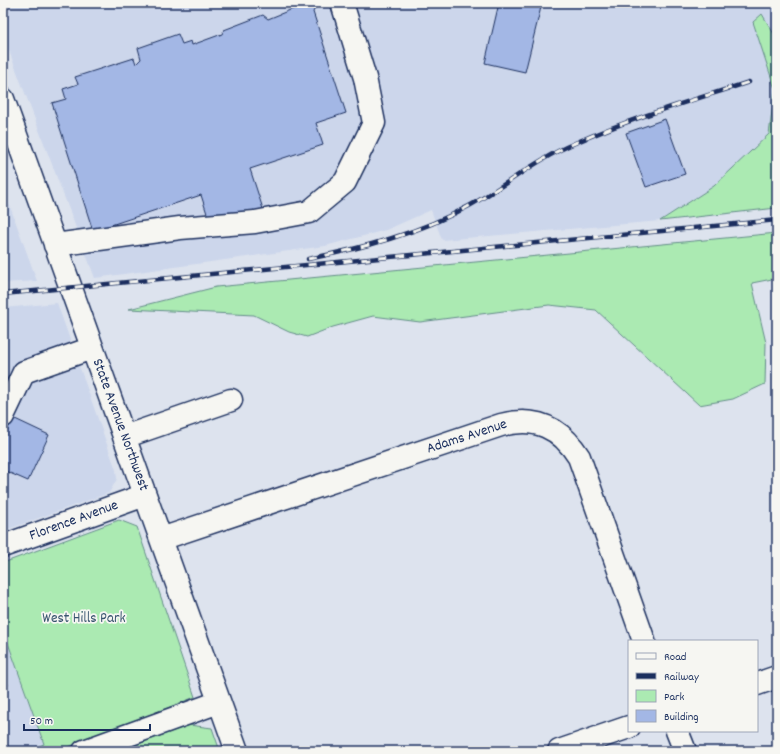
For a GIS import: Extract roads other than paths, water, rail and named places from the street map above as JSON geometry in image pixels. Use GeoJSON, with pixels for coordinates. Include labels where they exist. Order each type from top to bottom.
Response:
{"type":"FeatureCollection","features":[{"type":"Feature","properties":{"kind":"street"},"geometry":{"type":"LineString","coordinates":[[55,245],[180,228],[256,222],[309,212],[345,182],[374,123],[365,78],[342,3]]}},
{"type":"Feature","properties":{"kind":"street","name":"State Avenue Northwest"},"geometry":{"type":"LineString","coordinates":[[3,99],[237,751]]}},
{"type":"Feature","properties":{"kind":"street"},"geometry":{"type":"LineString","coordinates":[[3,416],[24,372],[92,348]]}},
{"type":"Feature","properties":{"kind":"street"},"geometry":{"type":"LineString","coordinates":[[124,437],[231,400]]}},
{"type":"Feature","properties":{"kind":"street","name":"Adams Avenue"},"geometry":{"type":"LineString","coordinates":[[161,540],[501,424],[525,421],[542,425],[557,432],[570,444],[578,457],[644,640]]}},
{"type":"Feature","properties":{"kind":"street","name":"Florence Avenue"},"geometry":{"type":"LineString","coordinates":[[4,541],[145,495]]}},
{"type":"Feature","properties":{"kind":"street"},"geometry":{"type":"LineString","coordinates":[[758,684],[777,677]]}},
{"type":"Feature","properties":{"kind":"street"},"geometry":{"type":"LineString","coordinates":[[84,751],[219,702]]}},
{"type":"Feature","properties":{"kind":"street"},"geometry":{"type":"LineString","coordinates":[[559,751],[628,727]]}},
{"type":"Feature","properties":{"kind":"street"},"geometry":{"type":"LineString","coordinates":[[677,732],[685,751]]}},
{"type":"Feature","properties":{"kind":"railway"},"geometry":{"type":"LineString","coordinates":[[308,259],[370,245],[431,224],[469,206],[561,149],[639,118],[749,82]]}},
{"type":"Feature","properties":{"kind":"railway"},"geometry":{"type":"LineString","coordinates":[[3,294],[777,220]]}},
{"type":"Feature","properties":{"kind":"park label","name":"West Hills Park"},"geometry":{"type":"Point","coordinates":[84,619]}}]}
